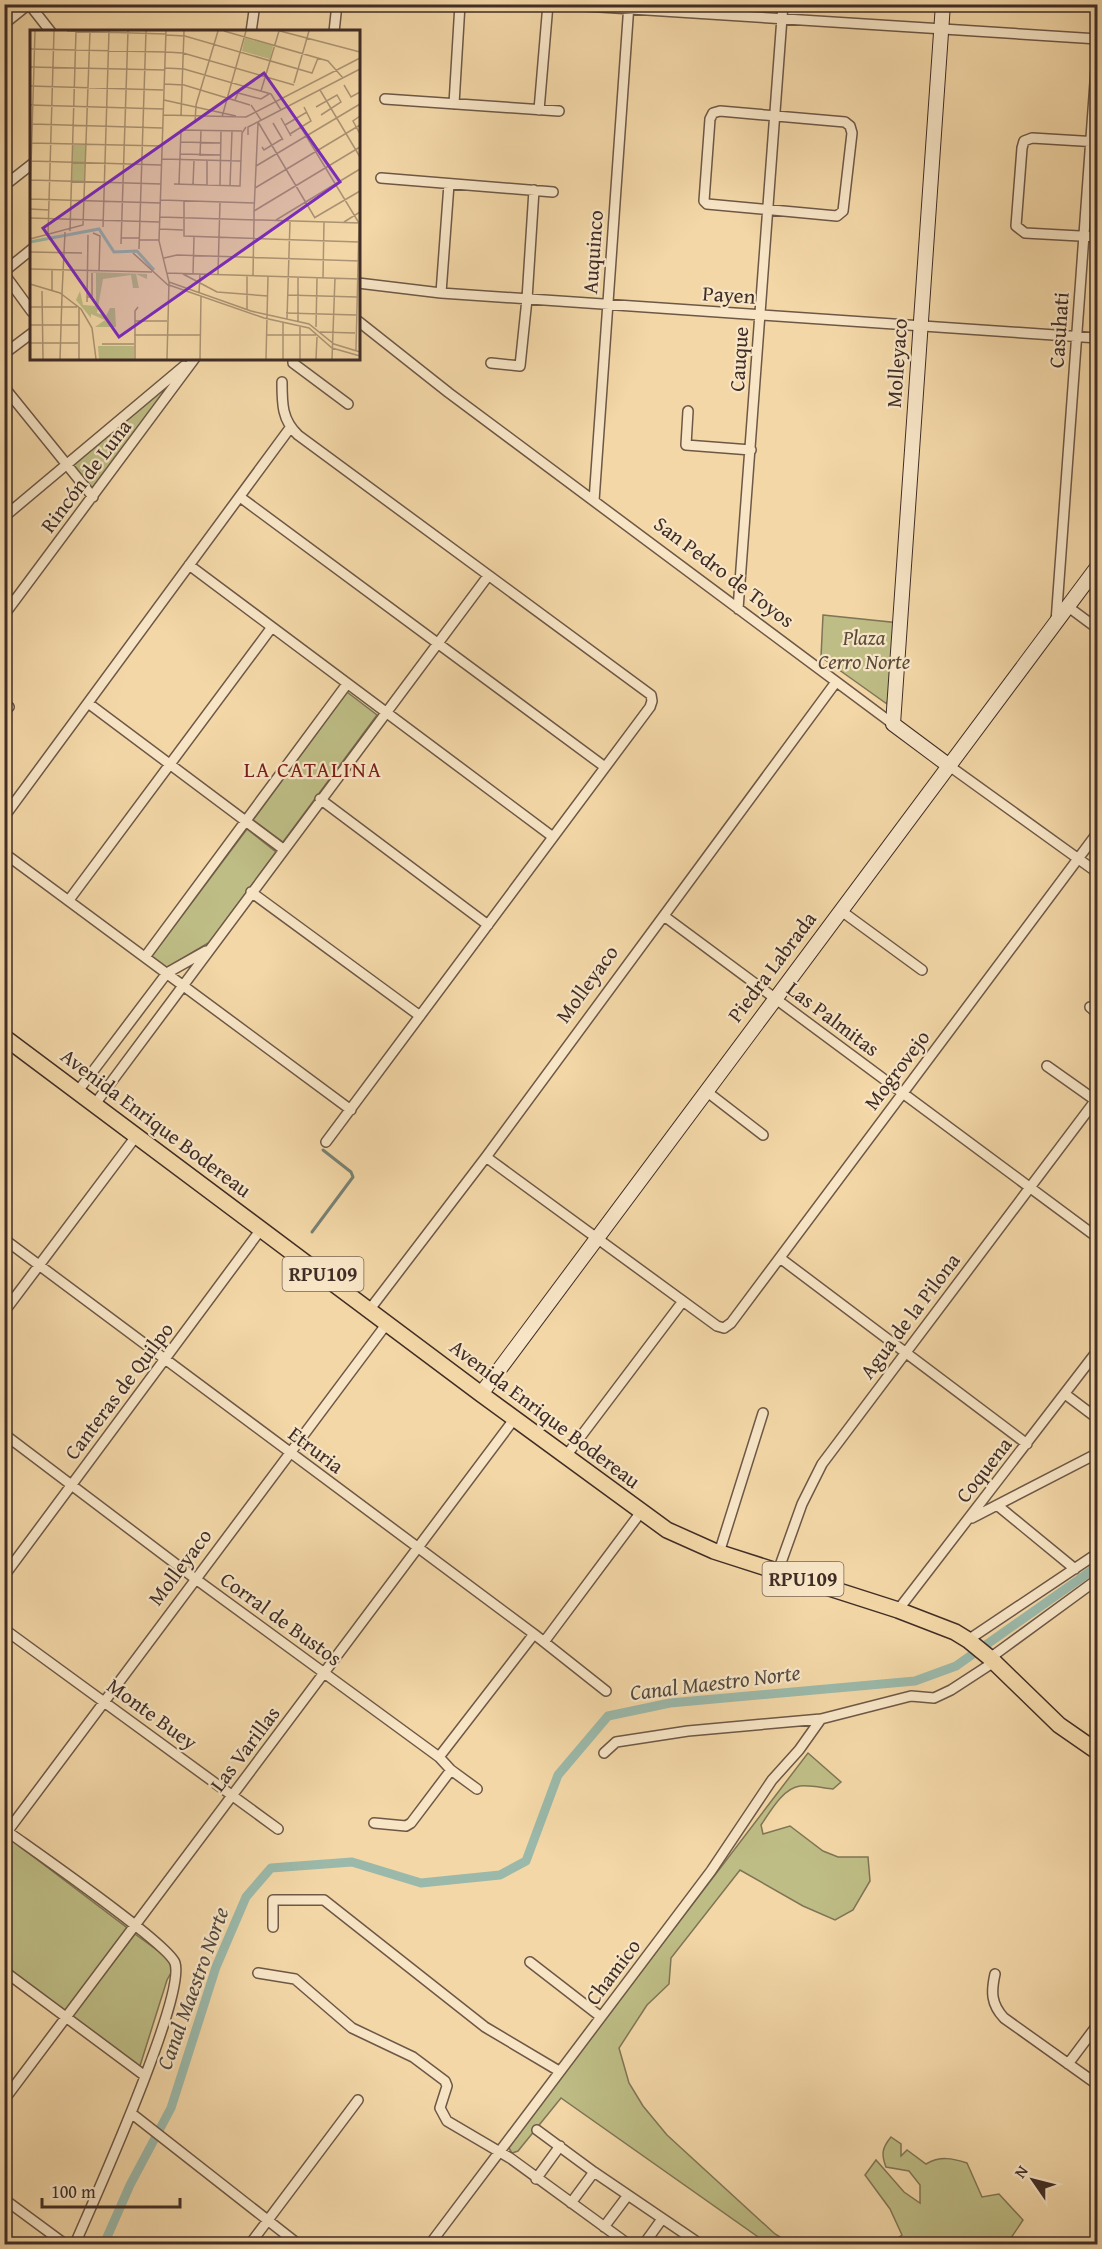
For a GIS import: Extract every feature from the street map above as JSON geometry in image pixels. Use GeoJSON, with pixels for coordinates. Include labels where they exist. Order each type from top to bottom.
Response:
{"type":"FeatureCollection","features":[{"type":"Feature","properties":{"kind":"main road","name":"Molleyaco"},"geometry":{"type":"LineString","coordinates":[[893,724],[943,4]]}},
{"type":"Feature","properties":{"kind":"main road","name":"Piedra Labrada"},"geometry":{"type":"LineString","coordinates":[[482,1394],[596,1237],[1098,566]]}},
{"type":"Feature","properties":{"kind":"main road","name":"San Pedro de Toyos"},"geometry":{"type":"LineString","coordinates":[[893,724],[948,765]]}},
{"type":"Feature","properties":{"kind":"main road","name":"Avenida Enrique Bodereau"},"geometry":{"type":"LineString","coordinates":[[7,1043],[78,1091],[641,1512],[680,1537],[719,1552],[898,1610],[941,1626],[968,1640],[992,1660],[1044,1712],[1098,1752]]}},
{"type":"Feature","properties":{"kind":"street"},"geometry":{"type":"LineString","coordinates":[[4,24],[29,4],[49,30]]}},
{"type":"Feature","properties":{"kind":"street"},"geometry":{"type":"LineString","coordinates":[[251,30],[255,4]]}},
{"type":"Feature","properties":{"kind":"street"},"geometry":{"type":"LineString","coordinates":[[334,30],[337,4]]}},
{"type":"Feature","properties":{"kind":"street"},"geometry":{"type":"LineString","coordinates":[[454,104],[460,4]]}},
{"type":"Feature","properties":{"kind":"street"},"geometry":{"type":"LineString","coordinates":[[539,110],[548,4]]}},
{"type":"Feature","properties":{"kind":"street"},"geometry":{"type":"LineString","coordinates":[[553,4],[628,7],[1098,40]]}},
{"type":"Feature","properties":{"kind":"street","name":"Cauque"},"geometry":{"type":"LineString","coordinates":[[738,609],[783,4]]}},
{"type":"Feature","properties":{"kind":"street","name":"Auquinco"},"geometry":{"type":"LineString","coordinates":[[594,501],[628,7]]}},
{"type":"Feature","properties":{"kind":"street","name":"Casuhati"},"geometry":{"type":"LineString","coordinates":[[1056,622],[1084,236],[1094,142],[1098,40]]}},
{"type":"Feature","properties":{"kind":"street"},"geometry":{"type":"LineString","coordinates":[[385,99],[559,111]]}},
{"type":"Feature","properties":{"kind":"street"},"geometry":{"type":"LineString","coordinates":[[713,113],[845,122],[850,126],[852,133],[843,211],[837,216],[769,210],[707,204],[704,201],[710,119],[713,113]]}},
{"type":"Feature","properties":{"kind":"street"},"geometry":{"type":"LineString","coordinates":[[1094,142],[1032,138],[1024,141],[1016,226],[1025,233],[1098,237]]}},
{"type":"Feature","properties":{"kind":"street"},"geometry":{"type":"LineString","coordinates":[[4,186],[30,166]]}},
{"type":"Feature","properties":{"kind":"street"},"geometry":{"type":"LineString","coordinates":[[381,178],[553,192]]}},
{"type":"Feature","properties":{"kind":"street"},"geometry":{"type":"LineString","coordinates":[[441,293],[449,184]]}},
{"type":"Feature","properties":{"kind":"street"},"geometry":{"type":"LineString","coordinates":[[491,363],[520,366],[534,190]]}},
{"type":"Feature","properties":{"kind":"street"},"geometry":{"type":"LineString","coordinates":[[30,251],[6,270],[5,275],[30,309]]}},
{"type":"Feature","properties":{"kind":"street","name":"Payen"},"geometry":{"type":"LineString","coordinates":[[360,283],[441,293],[1098,338]]}},
{"type":"Feature","properties":{"kind":"street","name":"San Pedro de Toyos"},"geometry":{"type":"LineString","coordinates":[[360,323],[449,393],[893,724]]}},
{"type":"Feature","properties":{"kind":"street"},"geometry":{"type":"LineString","coordinates":[[4,354],[30,334]]}},
{"type":"Feature","properties":{"kind":"street"},"geometry":{"type":"LineString","coordinates":[[4,518],[192,360]]}},
{"type":"Feature","properties":{"kind":"street","name":"Rincón de Luna"},"geometry":{"type":"LineString","coordinates":[[4,615],[193,360]]}},
{"type":"Feature","properties":{"kind":"street"},"geometry":{"type":"LineString","coordinates":[[293,360],[293,363],[348,404]]}},
{"type":"Feature","properties":{"kind":"street"},"geometry":{"type":"LineString","coordinates":[[282,382],[282,403],[290,428],[654,699],[326,1142]]}},
{"type":"Feature","properties":{"kind":"street"},"geometry":{"type":"LineString","coordinates":[[4,387],[93,497]]}},
{"type":"Feature","properties":{"kind":"street"},"geometry":{"type":"LineString","coordinates":[[688,411],[686,445],[751,450]]}},
{"type":"Feature","properties":{"kind":"street"},"geometry":{"type":"LineString","coordinates":[[4,817],[290,428]]}},
{"type":"Feature","properties":{"kind":"street"},"geometry":{"type":"LineString","coordinates":[[240,497],[605,767]]}},
{"type":"Feature","properties":{"kind":"street"},"geometry":{"type":"LineString","coordinates":[[189,565],[554,837]]}},
{"type":"Feature","properties":{"kind":"street"},"geometry":{"type":"LineString","coordinates":[[95,1104],[488,576]]}},
{"type":"Feature","properties":{"kind":"street"},"geometry":{"type":"LineString","coordinates":[[1067,606],[1098,629]]}},
{"type":"Feature","properties":{"kind":"street"},"geometry":{"type":"LineString","coordinates":[[69,900],[272,627]]}},
{"type":"Feature","properties":{"kind":"street","name":"Molleyaco"},"geometry":{"type":"LineString","coordinates":[[370,1309],[486,1157],[836,682]]}},
{"type":"Feature","properties":{"kind":"street"},"geometry":{"type":"LineString","coordinates":[[145,957],[347,684]]}},
{"type":"Feature","properties":{"kind":"street"},"geometry":{"type":"LineString","coordinates":[[88,703],[283,849]]}},
{"type":"Feature","properties":{"kind":"street","name":"San Pedro de Toyos"},"geometry":{"type":"LineString","coordinates":[[948,765],[1098,873]]}},
{"type":"Feature","properties":{"kind":"street"},"geometry":{"type":"LineString","coordinates":[[320,799],[488,925]]}},
{"type":"Feature","properties":{"kind":"street","name":"Mogrovejo"},"geometry":{"type":"LineString","coordinates":[[683,1301],[717,1326],[724,1328],[731,1323],[1098,832]]}},
{"type":"Feature","properties":{"kind":"street"},"geometry":{"type":"LineString","coordinates":[[4,853],[351,1110]]}},
{"type":"Feature","properties":{"kind":"street"},"geometry":{"type":"LineString","coordinates":[[251,892],[420,1016]]}},
{"type":"Feature","properties":{"kind":"street"},"geometry":{"type":"LineString","coordinates":[[840,910],[922,970]]}},
{"type":"Feature","properties":{"kind":"street","name":"Las Palmitas"},"geometry":{"type":"LineString","coordinates":[[663,916],[1098,1238]]}},
{"type":"Feature","properties":{"kind":"street"},"geometry":{"type":"LineString","coordinates":[[78,1091],[167,973],[209,949]]}},
{"type":"Feature","properties":{"kind":"street"},"geometry":{"type":"LineString","coordinates":[[1047,1066],[1096,1099]]}},
{"type":"Feature","properties":{"kind":"street"},"geometry":{"type":"LineString","coordinates":[[706,1091],[763,1136]]}},
{"type":"Feature","properties":{"kind":"street","name":"Agua de la Pilona"},"geometry":{"type":"LineString","coordinates":[[778,1571],[812,1480],[822,1464],[1096,1099]]}},
{"type":"Feature","properties":{"kind":"street"},"geometry":{"type":"LineString","coordinates":[[4,1312],[136,1135]]}},
{"type":"Feature","properties":{"kind":"street"},"geometry":{"type":"LineString","coordinates":[[486,1157],[683,1301],[566,1456]]}},
{"type":"Feature","properties":{"kind":"street","name":"Canteras de Quilpo"},"geometry":{"type":"LineString","coordinates":[[4,1575],[262,1228]]}},
{"type":"Feature","properties":{"kind":"street","name":"Etruria"},"geometry":{"type":"LineString","coordinates":[[4,1239],[534,1634],[606,1691]]}},
{"type":"Feature","properties":{"kind":"street"},"geometry":{"type":"LineString","coordinates":[[780,1258],[1027,1444]]}},
{"type":"Feature","properties":{"kind":"street","name":"Molleyaco"},"geometry":{"type":"LineString","coordinates":[[6,1832],[388,1322]]}},
{"type":"Feature","properties":{"kind":"street","name":"Coquena"},"geometry":{"type":"LineString","coordinates":[[898,1610],[1098,1350]]}},
{"type":"Feature","properties":{"kind":"street"},"geometry":{"type":"LineString","coordinates":[[1065,1394],[1098,1419]]}},
{"type":"Feature","properties":{"kind":"street"},"geometry":{"type":"LineString","coordinates":[[719,1552],[763,1413]]}},
{"type":"Feature","properties":{"kind":"street","name":"Las Varillas"},"geometry":{"type":"LineString","coordinates":[[4,2100],[514,1418]]}},
{"type":"Feature","properties":{"kind":"street","name":"Corral de Bustos"},"geometry":{"type":"LineString","coordinates":[[4,1434],[197,1580],[440,1757],[451,1770],[477,1789]]}},
{"type":"Feature","properties":{"kind":"street"},"geometry":{"type":"LineString","coordinates":[[967,1521],[1098,1453]]}},
{"type":"Feature","properties":{"kind":"street"},"geometry":{"type":"LineString","coordinates":[[997,1505],[1075,1569]]}},
{"type":"Feature","properties":{"kind":"street"},"geometry":{"type":"LineString","coordinates":[[544,1642],[641,1512]]}},
{"type":"Feature","properties":{"kind":"street"},"geometry":{"type":"LineString","coordinates":[[968,1640],[1098,1553]]}},
{"type":"Feature","properties":{"kind":"street"},"geometry":{"type":"LineString","coordinates":[[604,1753],[616,1742],[688,1731],[822,1719],[911,1696],[934,1698],[951,1690],[1098,1579]]}},
{"type":"Feature","properties":{"kind":"street","name":"Monte Buey"},"geometry":{"type":"LineString","coordinates":[[4,1629],[278,1829]]}},
{"type":"Feature","properties":{"kind":"street"},"geometry":{"type":"LineString","coordinates":[[440,1757],[534,1634]]}},
{"type":"Feature","properties":{"kind":"street","name":"Chamico"},"geometry":{"type":"LineString","coordinates":[[430,2244],[711,1871],[772,1780],[799,1750],[822,1719]]}},
{"type":"Feature","properties":{"kind":"street"},"geometry":{"type":"LineString","coordinates":[[374,1823],[406,1826],[411,1823],[451,1770]]}},
{"type":"Feature","properties":{"kind":"street"},"geometry":{"type":"LineString","coordinates":[[6,1832],[136,1926],[171,1956],[176,1964],[177,1974],[174,1987],[145,2076],[75,2244]]}},
{"type":"Feature","properties":{"kind":"street"},"geometry":{"type":"LineString","coordinates":[[273,1927],[273,1900],[324,1900],[485,2027],[559,2071]]}},
{"type":"Feature","properties":{"kind":"street"},"geometry":{"type":"LineString","coordinates":[[530,1962],[601,2017]]}},
{"type":"Feature","properties":{"kind":"street"},"geometry":{"type":"LineString","coordinates":[[4,1971],[145,2076]]}},
{"type":"Feature","properties":{"kind":"street"},"geometry":{"type":"LineString","coordinates":[[258,1973],[295,1979],[352,2028],[413,2057],[435,2072],[447,2086],[440,2108],[447,2121],[500,2151],[628,2244]]}},
{"type":"Feature","properties":{"kind":"street"},"geometry":{"type":"LineString","coordinates":[[995,1974],[992,1988],[993,2001],[998,2011],[1098,2085]]}},
{"type":"Feature","properties":{"kind":"street"},"geometry":{"type":"LineString","coordinates":[[1068,2064],[1098,2024]]}},
{"type":"Feature","properties":{"kind":"street"},"geometry":{"type":"LineString","coordinates":[[250,2244],[358,2100]]}},
{"type":"Feature","properties":{"kind":"street"},"geometry":{"type":"LineString","coordinates":[[131,2113],[298,2244]]}},
{"type":"Feature","properties":{"kind":"street"},"geometry":{"type":"LineString","coordinates":[[537,2130],[700,2244]]}},
{"type":"Feature","properties":{"kind":"street"},"geometry":{"type":"LineString","coordinates":[[536,2179],[560,2146]]}},
{"type":"Feature","properties":{"kind":"street"},"geometry":{"type":"LineString","coordinates":[[571,2203],[594,2172]]}},
{"type":"Feature","properties":{"kind":"street"},"geometry":{"type":"LineString","coordinates":[[604,2227],[627,2195]]}},
{"type":"Feature","properties":{"kind":"street"},"geometry":{"type":"LineString","coordinates":[[4,2199],[65,2244]]}},
{"type":"Feature","properties":{"kind":"street"},"geometry":{"type":"LineString","coordinates":[[644,2244],[662,2219]]}},
{"type":"Feature","properties":{"kind":"green space"},"geometry":{"type":"Polygon","coordinates":[[[190,365],[89,497],[67,470],[190,365]]]}},
{"type":"Feature","properties":{"kind":"green space","name":"Plaza Cerro Norte"},"geometry":{"type":"Polygon","coordinates":[[[823,615],[900,623],[887,704],[821,657],[823,615]]]}},
{"type":"Feature","properties":{"kind":"green space"},"geometry":{"type":"Polygon","coordinates":[[[347,692],[377,715],[283,842],[253,820],[347,692]]]}},
{"type":"Feature","properties":{"kind":"green space"},"geometry":{"type":"Polygon","coordinates":[[[247,829],[276,852],[210,942],[166,968],[151,957],[247,829]]]}},
{"type":"Feature","properties":{"kind":"green space"},"geometry":{"type":"Polygon","coordinates":[[[808,1753],[841,1782],[833,1789],[800,1786],[788,1791],[761,1825],[763,1834],[790,1826],[823,1851],[838,1857],[868,1857],[870,1881],[853,1910],[835,1920],[803,1906],[740,1870],[671,1958],[669,1984],[647,2005],[619,2048],[629,2083],[643,2106],[667,2135],[775,2234],[792,2244],[768,2244],[561,2098],[518,2151],[512,2153],[508,2146],[808,1753]]]}},
{"type":"Feature","properties":{"kind":"green space"},"geometry":{"type":"Polygon","coordinates":[[[10,1839],[130,1930],[67,2014],[5,1967],[4,1847],[10,1839]]]}},
{"type":"Feature","properties":{"kind":"green space"},"geometry":{"type":"Polygon","coordinates":[[[135,1934],[176,1964],[167,1980],[139,2069],[71,2018],[135,1934]]]}},
{"type":"Feature","properties":{"kind":"green space"},"geometry":{"type":"Polygon","coordinates":[[[891,2137],[901,2144],[901,2156],[907,2150],[926,2164],[946,2159],[967,2163],[982,2197],[999,2194],[1023,2220],[1007,2244],[889,2244],[902,2235],[890,2209],[865,2175],[876,2160],[904,2192],[920,2203],[920,2185],[909,2171],[886,2167],[883,2151],[891,2137]]]}},
{"type":"Feature","properties":{"kind":"waterway"},"geometry":{"type":"LineString","coordinates":[[312,1232],[353,1177],[351,1172],[323,1150]]}},
{"type":"Feature","properties":{"kind":"waterway","name":"Canal Maestro Norte"},"geometry":{"type":"LineString","coordinates":[[104,2244],[130,2185],[171,2108],[216,1967],[246,1897],[271,1868],[352,1862],[421,1883],[500,1875],[526,1861],[558,1775],[608,1716],[670,1703],[915,1681],[956,1666],[1098,1566]]}},
{"type":"Feature","properties":{"kind":"district","name":"LA CATALINA"},"geometry":{"type":"Point","coordinates":[313,769]}}]}
